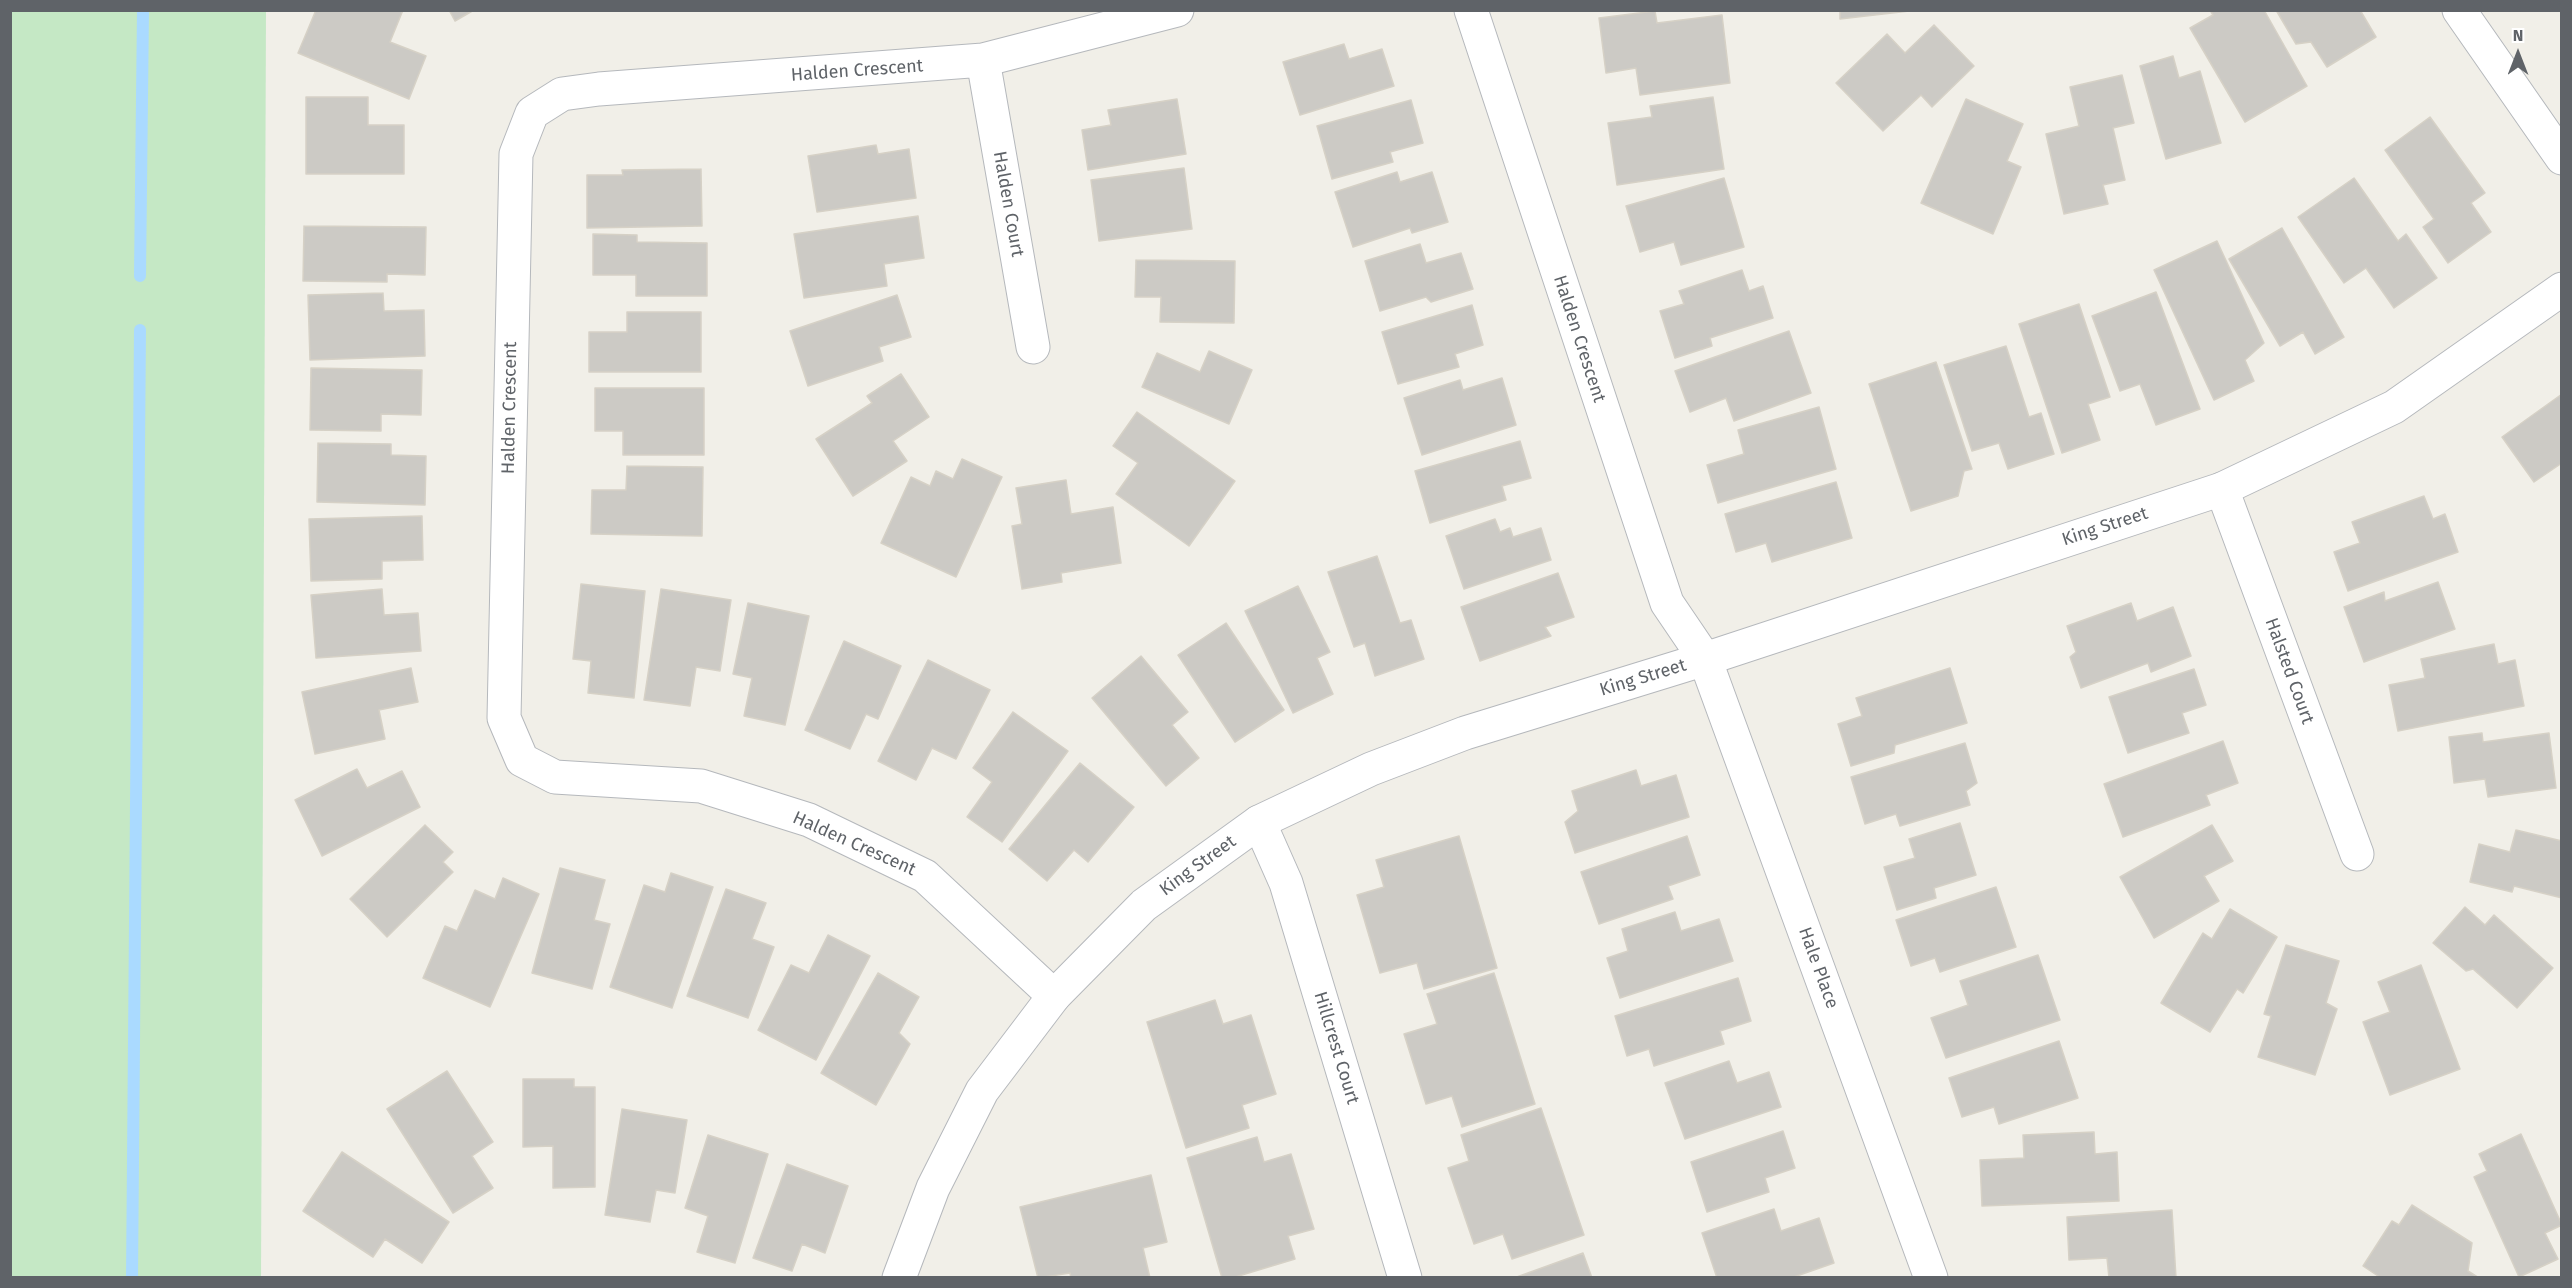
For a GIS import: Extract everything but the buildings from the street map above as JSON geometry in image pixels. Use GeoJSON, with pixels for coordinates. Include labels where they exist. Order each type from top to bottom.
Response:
{"type":"FeatureCollection","features":[{"type":"Feature","properties":{"kind":"street","name":"Halden Crescent"},"geometry":{"type":"LineString","coordinates":[[1054,996],[925,876],[809,820],[701,786],[555,777],[522,760],[504,718],[516,154],[532,113],[562,94],[599,89],[939,66],[983,60],[1177,10]]}},
{"type":"Feature","properties":{"kind":"street","name":"Halden Crescent"},"geometry":{"type":"LineString","coordinates":[[1471,10],[1667,603],[1705,659]]}},
{"type":"Feature","properties":{"kind":"street"},"geometry":{"type":"LineString","coordinates":[[2459,10],[2562,158]]}},
{"type":"Feature","properties":{"kind":"street","name":"Halden Court"},"geometry":{"type":"LineString","coordinates":[[983,60],[1033,347]]}},
{"type":"Feature","properties":{"kind":"street","name":"King Street"},"geometry":{"type":"LineString","coordinates":[[899,1278],[933,1188],[981,1091],[1054,996],[1144,904],[1259,822],[1371,769],[1465,733],[1705,659],[2222,489],[2394,406],[2562,289]]}},
{"type":"Feature","properties":{"kind":"street","name":"Halsted Court"},"geometry":{"type":"LineString","coordinates":[[2222,489],[2357,854]]}},
{"type":"Feature","properties":{"kind":"street","name":"Hale Place"},"geometry":{"type":"LineString","coordinates":[[1705,659],[1931,1278]]}},
{"type":"Feature","properties":{"kind":"street","name":"Hillcrest Court"},"geometry":{"type":"LineString","coordinates":[[1259,822],[1286,883],[1406,1278]]}},
{"type":"Feature","properties":{"kind":"green space"},"geometry":{"type":"Polygon","coordinates":[[[10,11],[266,11],[261,1277],[11,1277],[10,11]]]}},
{"type":"Feature","properties":{"kind":"waterway"},"geometry":{"type":"LineString","coordinates":[[140,276],[143,10]]}},
{"type":"Feature","properties":{"kind":"waterway"},"geometry":{"type":"LineString","coordinates":[[132,1278],[140,330]]}}]}
